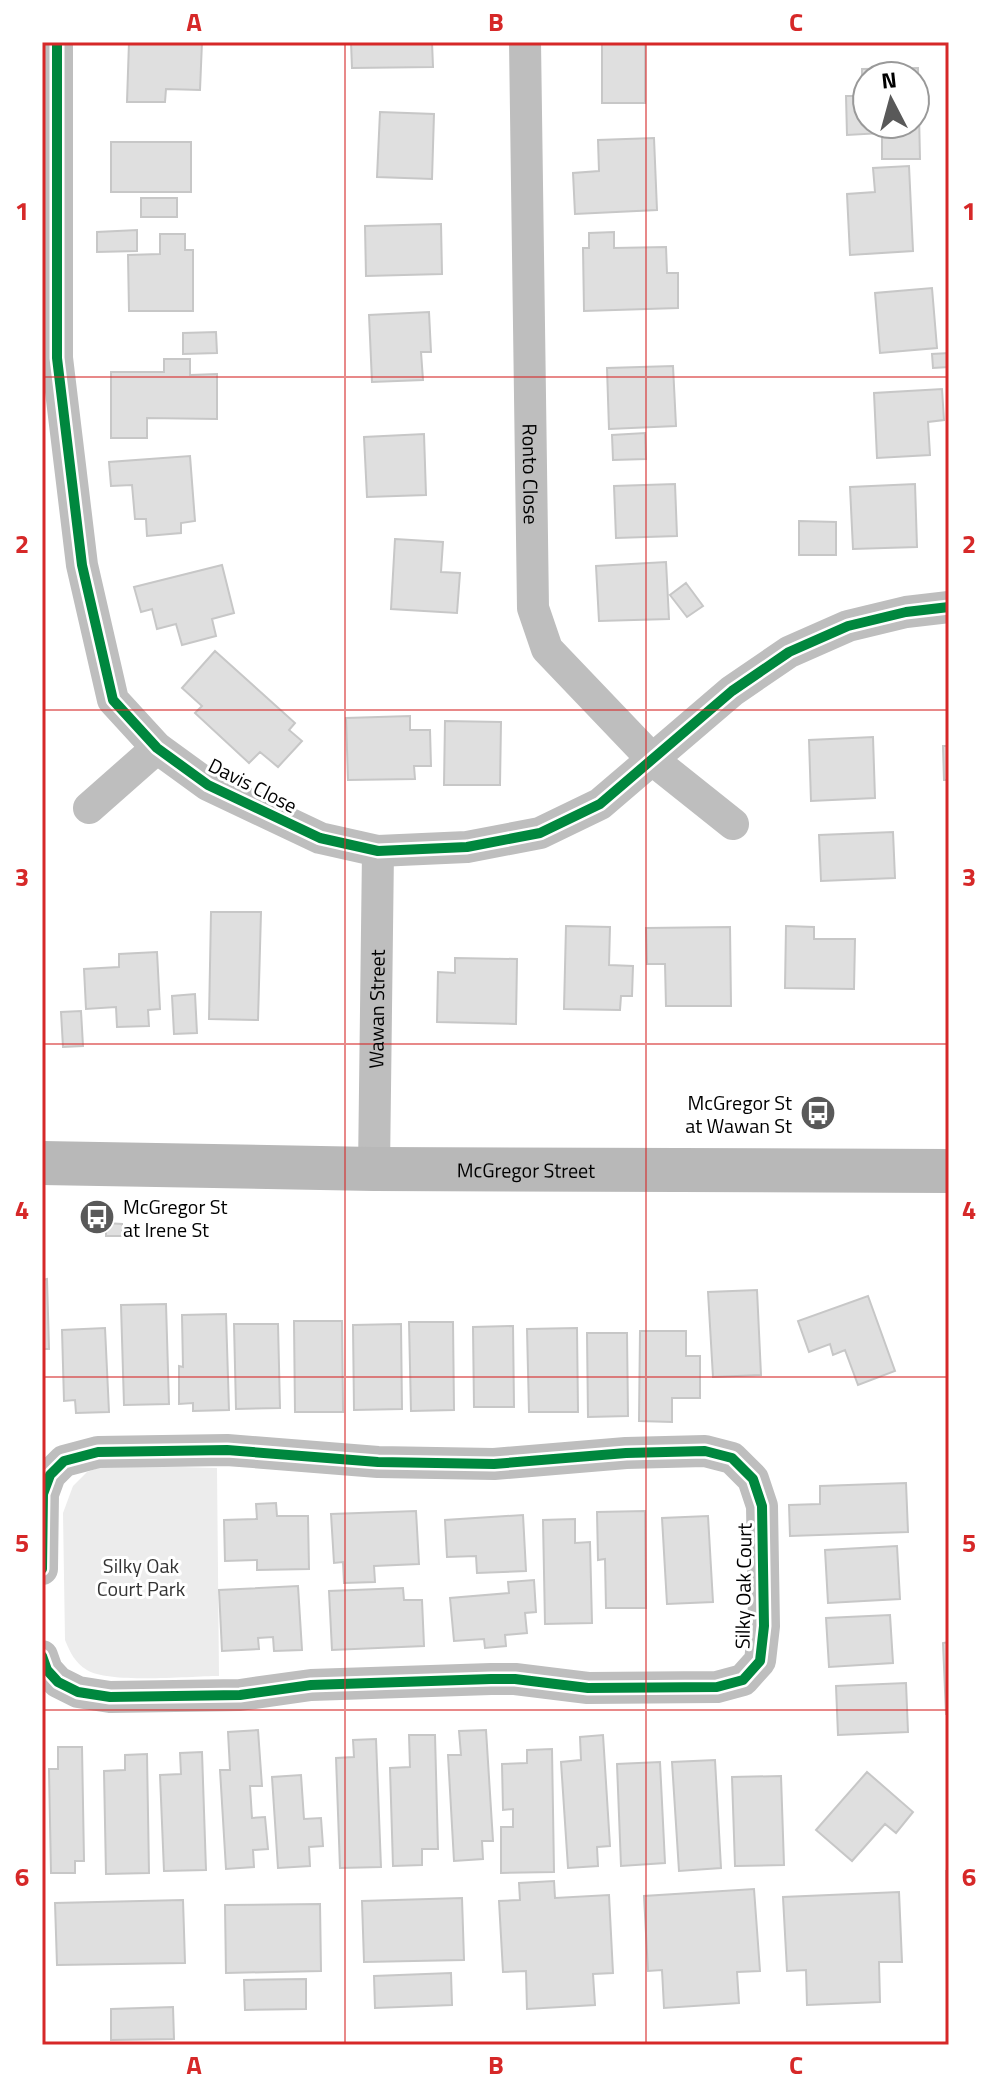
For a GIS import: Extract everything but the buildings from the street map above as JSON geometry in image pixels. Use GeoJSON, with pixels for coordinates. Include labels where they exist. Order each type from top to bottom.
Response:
{"type":"FeatureCollection","features":[{"type":"Feature","properties":{"kind":"main road","name":"McGregor Street"},"geometry":{"type":"LineString","coordinates":[[42,1152],[101,1166]]}},
{"type":"Feature","properties":{"kind":"main road","name":"McGregor Street"},"geometry":{"type":"LineString","coordinates":[[42,1163],[374,1169],[949,1171]]}},
{"type":"Feature","properties":{"kind":"street","name":"Davis Close"},"geometry":{"type":"LineString","coordinates":[[57,42],[57,358],[82,565],[113,700],[157,748],[208,785],[320,838],[378,851],[467,847],[540,833],[600,804],[654,761],[732,691],[789,652],[848,626],[906,612],[949,607]]}},
{"type":"Feature","properties":{"kind":"street","name":"Ronto Close"},"geometry":{"type":"LineString","coordinates":[[525,42],[533,608],[547,649],[654,761],[733,824]]}},
{"type":"Feature","properties":{"kind":"street"},"geometry":{"type":"LineString","coordinates":[[89,808],[157,748]]}},
{"type":"Feature","properties":{"kind":"street","name":"Wawan Street"},"geometry":{"type":"LineString","coordinates":[[374,1169],[378,851]]}},
{"type":"Feature","properties":{"kind":"street","name":"Silky Oak Court"},"geometry":{"type":"LineString","coordinates":[[42,1569],[43,1494],[50,1475],[64,1461],[98,1452],[227,1450],[378,1462],[494,1464],[615,1453],[705,1451],[732,1458],[753,1479],[762,1506],[764,1626],[760,1661],[743,1680],[717,1687],[588,1688],[491,1679],[311,1685],[240,1695],[110,1697],[78,1692],[47,1671]]}},
{"type":"Feature","properties":{"kind":"green space","name":"Silky Oak Court Park"},"geometry":{"type":"Polygon","coordinates":[[[107,1465],[217,1468],[219,1676],[113,1677],[87,1670],[71,1653],[65,1640],[63,1513],[73,1486],[87,1472],[107,1465]]]}},
{"type":"Feature","properties":{"kind":"cycle path"},"geometry":{"type":"LineString","coordinates":[[57,42],[57,358],[82,565],[113,700],[157,748],[208,785],[320,838],[378,851],[467,847],[540,833],[600,804],[732,691],[789,652],[848,626],[906,612],[949,607]]}},
{"type":"Feature","properties":{"kind":"cycle path"},"geometry":{"type":"LineString","coordinates":[[42,1569],[43,1494],[50,1475],[64,1461],[98,1452],[227,1450],[378,1462],[494,1464],[626,1453],[705,1451],[732,1458],[753,1479],[762,1506],[764,1626],[760,1661],[743,1680],[717,1687],[588,1688],[491,1679],[311,1685],[240,1695],[110,1697],[78,1692],[58,1682],[47,1670],[42,1656]]}},
{"type":"Feature","properties":{"kind":"place","name":"McGregor St at Wawan St"},"geometry":{"type":"Point","coordinates":[818,1113]}},
{"type":"Feature","properties":{"kind":"place","name":"McGregor St at Irene St"},"geometry":{"type":"Point","coordinates":[97,1217]}}]}
